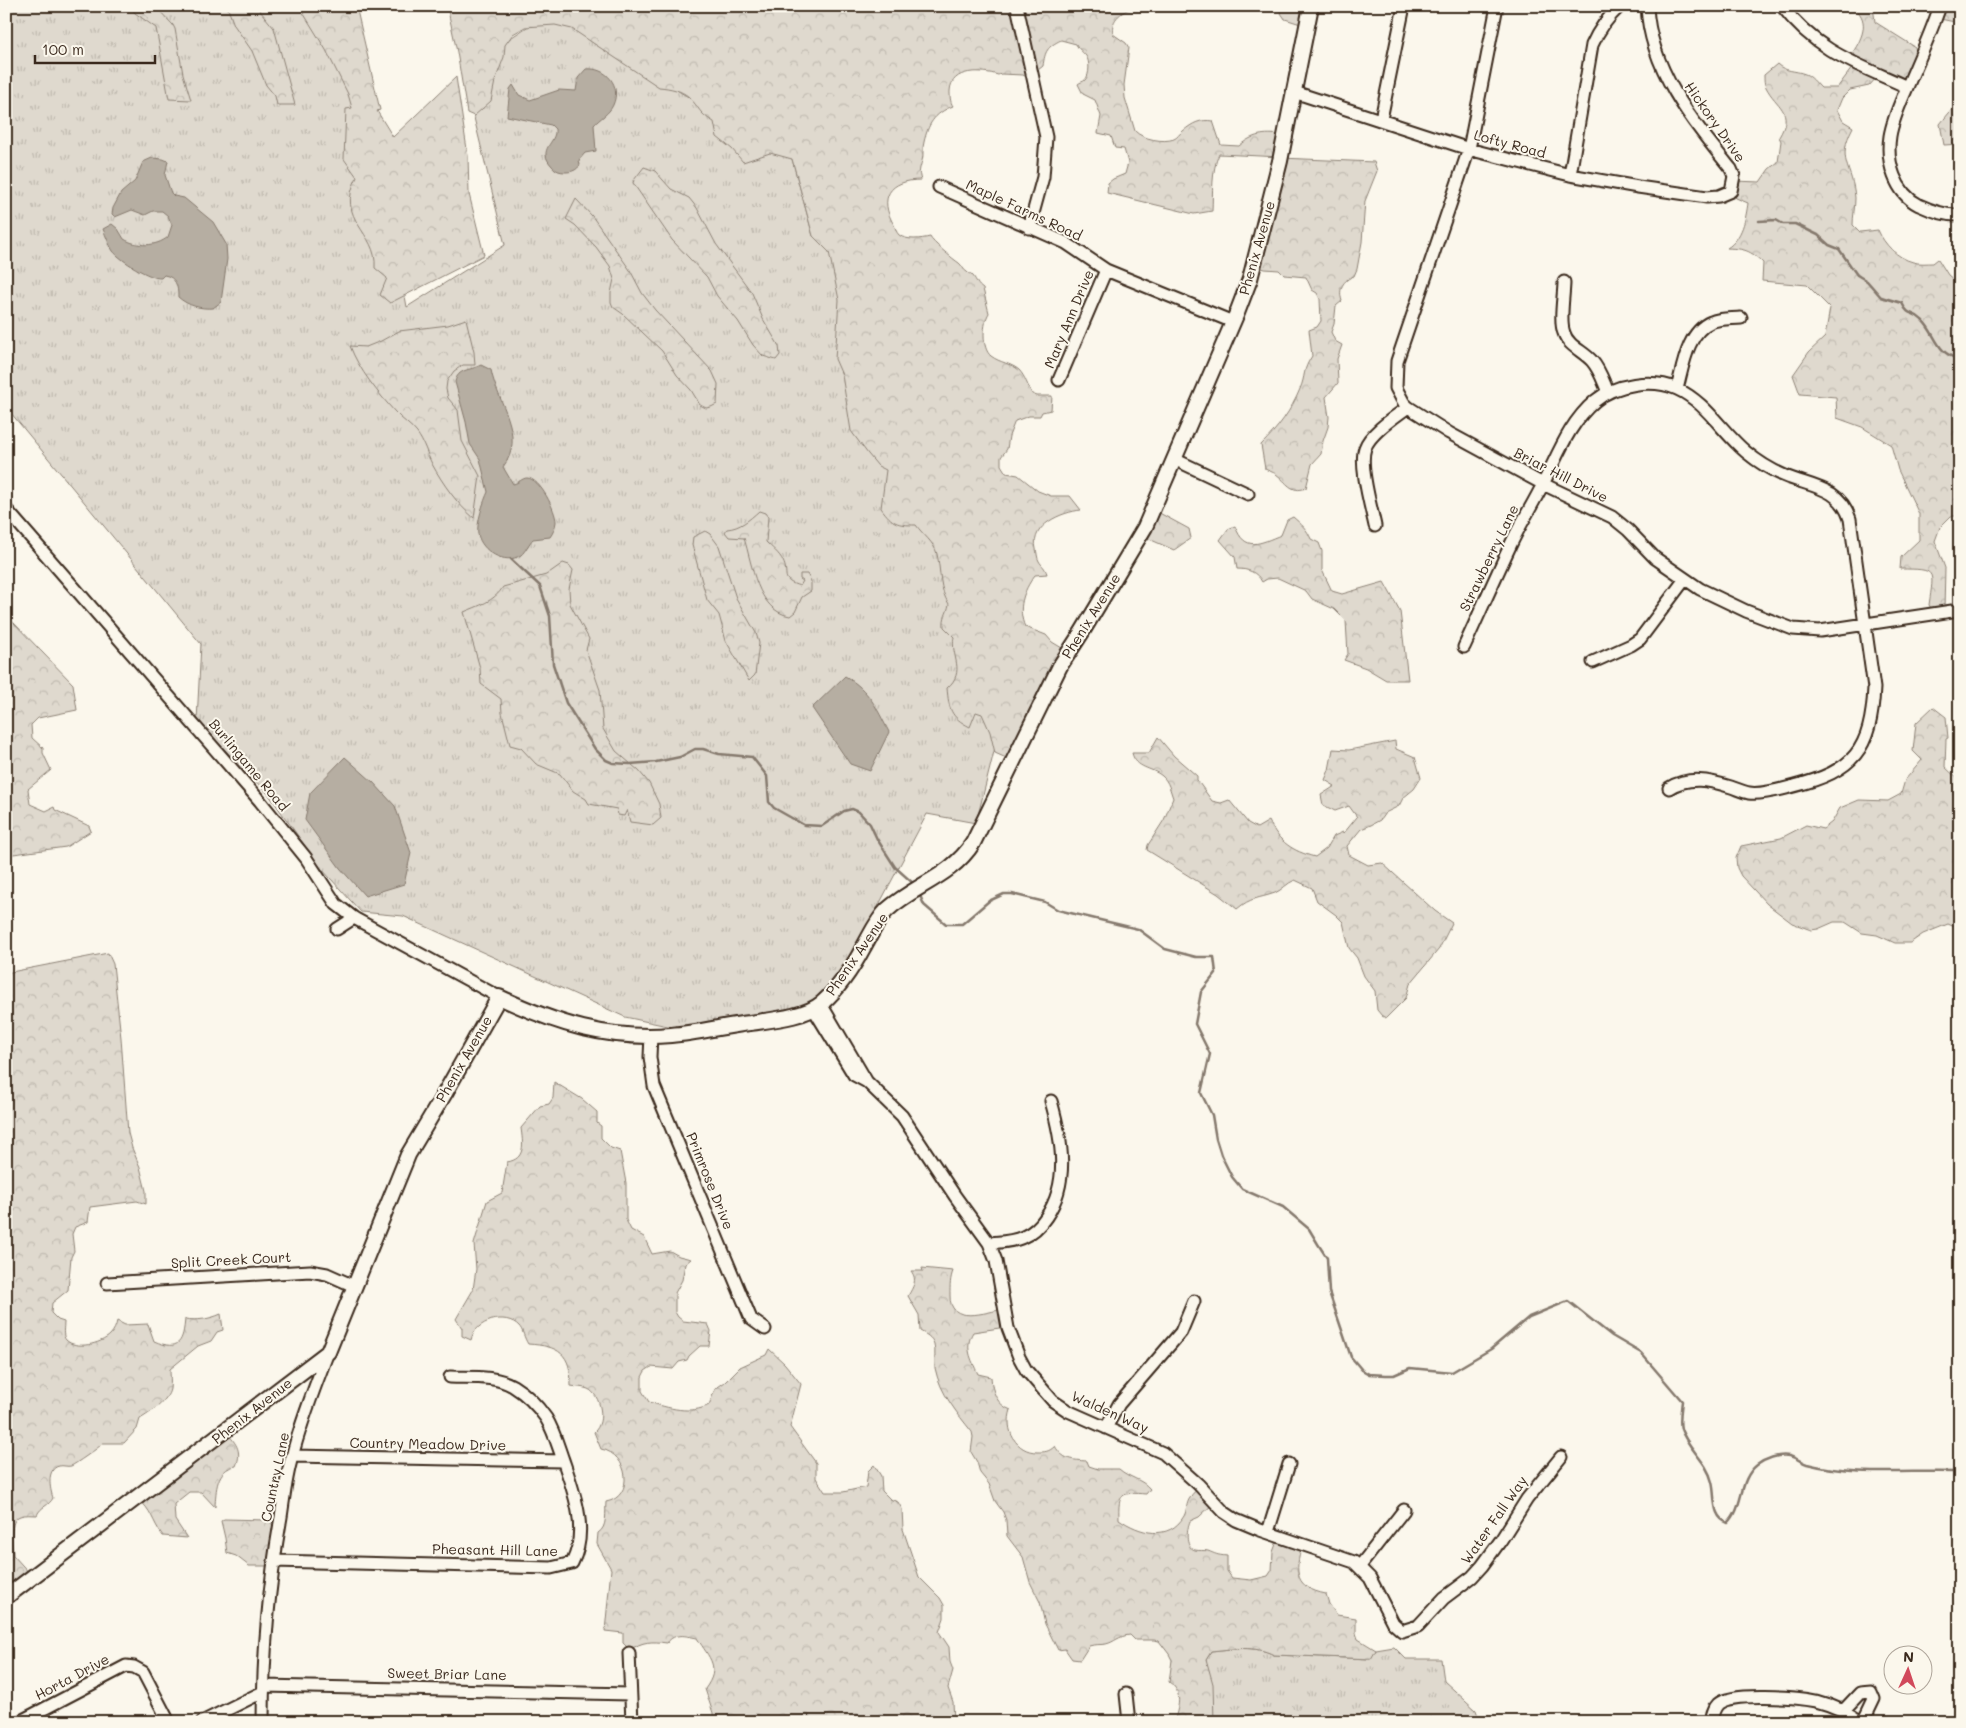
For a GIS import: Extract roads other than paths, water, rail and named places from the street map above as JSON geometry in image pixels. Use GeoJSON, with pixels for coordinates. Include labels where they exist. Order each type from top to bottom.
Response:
{"type":"FeatureCollection","features":[{"type":"Feature","properties":{"kind":"main road","name":"Phenix Avenue"},"geometry":{"type":"LineString","coordinates":[[6,1597],[328,1352],[408,1155],[446,1093],[499,997],[552,1020],[587,1030],[627,1035],[672,1035],[783,1019],[817,1006],[839,985],[884,914],[916,890],[952,868],[966,854],[1060,666],[1145,527],[1233,322],[1250,279],[1261,241],[1280,161],[1311,6]]}},
{"type":"Feature","properties":{"kind":"street"},"geometry":{"type":"LineString","coordinates":[[1016,6],[1045,128],[1046,147],[1043,177],[1029,228]]}},
{"type":"Feature","properties":{"kind":"street"},"geometry":{"type":"LineString","coordinates":[[1381,119],[1404,6]]}},
{"type":"Feature","properties":{"kind":"street","name":"Briar Hill Drive"},"geometry":{"type":"LineString","coordinates":[[1496,6],[1469,148],[1397,361],[1396,388],[1404,403],[1449,433],[1543,484],[1618,521],[1655,558],[1709,594],[1793,630],[1820,631],[1952,611]]}},
{"type":"Feature","properties":{"kind":"street"},"geometry":{"type":"LineString","coordinates":[[1570,175],[1592,45],[1599,30],[1610,15],[1620,6]]}},
{"type":"Feature","properties":{"kind":"street","name":"Hickory Drive"},"geometry":{"type":"LineString","coordinates":[[1647,6],[1657,52],[1673,89],[1692,121],[1734,176],[1731,191],[1725,195]]}},
{"type":"Feature","properties":{"kind":"street"},"geometry":{"type":"LineString","coordinates":[[1782,6],[1808,36],[1823,46],[1842,57],[1908,87]]}},
{"type":"Feature","properties":{"kind":"street"},"geometry":{"type":"LineString","coordinates":[[1940,6],[1908,87],[1897,109],[1890,136],[1889,158],[1897,185],[1910,200],[1930,210],[1953,216],[1960,215]]}},
{"type":"Feature","properties":{"kind":"street","name":"Lofty Road"},"geometry":{"type":"LineString","coordinates":[[1294,92],[1469,148],[1570,175],[1638,188],[1707,197],[1725,195]]}},
{"type":"Feature","properties":{"kind":"street","name":"Maple Farms Road"},"geometry":{"type":"LineString","coordinates":[[939,187],[1066,243],[1106,270],[1233,322]]}},
{"type":"Feature","properties":{"kind":"street","name":"Mary Ann Drive"},"geometry":{"type":"LineString","coordinates":[[1059,380],[1106,270]]}},
{"type":"Feature","properties":{"kind":"street"},"geometry":{"type":"LineString","coordinates":[[1564,282],[1562,318],[1564,334],[1574,347],[1594,363],[1601,374],[1608,392],[1645,384],[1677,389],[1694,399],[1752,457],[1785,476],[1829,492],[1846,507],[1850,519],[1874,688],[1873,713],[1861,746],[1846,764],[1832,774],[1816,780],[1756,793],[1744,792],[1699,780],[1684,781],[1669,788]]}},
{"type":"Feature","properties":{"kind":"street"},"geometry":{"type":"LineString","coordinates":[[1677,389],[1692,339],[1699,330],[1711,322],[1741,318]]}},
{"type":"Feature","properties":{"kind":"street","name":"Strawberry Lane"},"geometry":{"type":"LineString","coordinates":[[1464,647],[1512,542],[1564,440],[1579,417],[1593,402],[1608,392]]}},
{"type":"Feature","properties":{"kind":"street"},"geometry":{"type":"LineString","coordinates":[[1375,526],[1365,476],[1365,447],[1377,432],[1408,407]]}},
{"type":"Feature","properties":{"kind":"street"},"geometry":{"type":"LineString","coordinates":[[1174,458],[1248,494]]}},
{"type":"Feature","properties":{"kind":"street","name":"Burlingame Road"},"geometry":{"type":"LineString","coordinates":[[6,509],[260,801],[306,858],[336,904],[354,918],[499,997]]}},
{"type":"Feature","properties":{"kind":"street"},"geometry":{"type":"LineString","coordinates":[[1593,662],[1640,639],[1685,579]]}},
{"type":"Feature","properties":{"kind":"street"},"geometry":{"type":"LineString","coordinates":[[337,929],[354,918]]}},
{"type":"Feature","properties":{"kind":"street","name":"Walden Way"},"geometry":{"type":"LineString","coordinates":[[817,1006],[867,1082],[902,1116],[989,1243],[996,1261],[1008,1328],[1021,1362],[1058,1404],[1068,1411],[1163,1453],[1198,1484],[1224,1512],[1236,1520],[1348,1559],[1360,1566],[1370,1578],[1393,1623],[1402,1631]]}},
{"type":"Feature","properties":{"kind":"street","name":"Primrose Drive"},"geometry":{"type":"LineString","coordinates":[[652,1036],[650,1057],[654,1086],[751,1319],[765,1328]]}},
{"type":"Feature","properties":{"kind":"street"},"geometry":{"type":"LineString","coordinates":[[989,1243],[1020,1239],[1034,1231],[1051,1210],[1060,1192],[1061,1157],[1051,1101]]}},
{"type":"Feature","properties":{"kind":"street","name":"Split Creek Court"},"geometry":{"type":"LineString","coordinates":[[107,1283],[310,1271],[328,1274],[354,1286]]}},
{"type":"Feature","properties":{"kind":"street"},"geometry":{"type":"LineString","coordinates":[[1106,1428],[1120,1404],[1181,1332],[1194,1301]]}},
{"type":"Feature","properties":{"kind":"street","name":"Country Lane"},"geometry":{"type":"LineString","coordinates":[[264,1689],[268,1612],[274,1561],[292,1456],[328,1352]]}},
{"type":"Feature","properties":{"kind":"street","name":"Pheasant Hill Lane"},"geometry":{"type":"LineString","coordinates":[[274,1561],[551,1568],[566,1566],[572,1563],[577,1554],[579,1534],[576,1496],[546,1419],[530,1399],[512,1385],[499,1380],[450,1377]]}},
{"type":"Feature","properties":{"kind":"street","name":"Country Meadow Drive"},"geometry":{"type":"LineString","coordinates":[[292,1456],[563,1461]]}},
{"type":"Feature","properties":{"kind":"street","name":"Water Fall Way"},"geometry":{"type":"LineString","coordinates":[[1402,1631],[1418,1626],[1444,1598],[1472,1577],[1501,1540],[1526,1499],[1561,1457]]}},
{"type":"Feature","properties":{"kind":"street"},"geometry":{"type":"LineString","coordinates":[[1268,1532],[1289,1464]]}},
{"type":"Feature","properties":{"kind":"street"},"geometry":{"type":"LineString","coordinates":[[1360,1566],[1404,1510]]}},
{"type":"Feature","properties":{"kind":"street"},"geometry":{"type":"LineString","coordinates":[[629,1653],[632,1722]]}},
{"type":"Feature","properties":{"kind":"street","name":"Horta Drive"},"geometry":{"type":"LineString","coordinates":[[19,1722],[126,1666],[134,1667],[143,1672],[169,1722]]}},
{"type":"Feature","properties":{"kind":"street"},"geometry":{"type":"LineString","coordinates":[[202,1722],[264,1689],[264,1722]]}},
{"type":"Feature","properties":{"kind":"street","name":"Sweet Briar Lane"},"geometry":{"type":"LineString","coordinates":[[264,1689],[630,1694]]}},
{"type":"Feature","properties":{"kind":"street"},"geometry":{"type":"LineString","coordinates":[[1711,1722],[1714,1709],[1718,1704],[1740,1697],[1807,1699],[1843,1711],[1862,1722],[1874,1699],[1871,1692],[1860,1693],[1843,1711]]}},
{"type":"Feature","properties":{"kind":"street"},"geometry":{"type":"LineString","coordinates":[[1126,1694],[1129,1722]]}},
{"type":"Feature","properties":{"kind":"waterway"},"geometry":{"type":"LineString","coordinates":[[1759,221],[1776,220],[1783,224],[1795,224],[1818,235],[1829,245],[1839,249],[1857,275],[1867,281],[1881,297],[1902,303],[1907,311],[1919,317],[1927,325],[1937,343],[1946,353],[1960,359]]}},
{"type":"Feature","properties":{"kind":"waterway"},"geometry":{"type":"LineString","coordinates":[[511,559],[540,586],[550,616],[553,664],[566,703],[595,749],[606,760],[613,763],[630,764],[656,762],[680,757],[695,749],[703,749],[719,754],[752,757],[767,776],[769,802],[774,808],[804,825],[822,826],[844,811],[852,809],[859,812],[870,824],[895,867],[914,884]]}},
{"type":"Feature","properties":{"kind":"waterway"},"geometry":{"type":"LineString","coordinates":[[919,893],[924,905],[946,924],[962,924],[989,901],[1004,894],[1012,894],[1045,902],[1058,910],[1138,929],[1165,949],[1196,957],[1214,957],[1216,973],[1201,992],[1195,1024],[1210,1054],[1201,1093],[1212,1115],[1221,1155],[1232,1177],[1242,1189],[1283,1207],[1309,1229],[1327,1258],[1329,1292],[1351,1357],[1362,1370],[1369,1374],[1394,1375],[1410,1368],[1452,1372],[1491,1349],[1529,1317],[1568,1301],[1612,1336],[1641,1353],[1682,1401],[1681,1429],[1688,1443],[1710,1475],[1717,1512],[1728,1523],[1737,1510],[1744,1486],[1751,1471],[1760,1463],[1776,1456],[1794,1457],[1807,1464],[1826,1468],[1864,1472],[1960,1472]]}}]}
